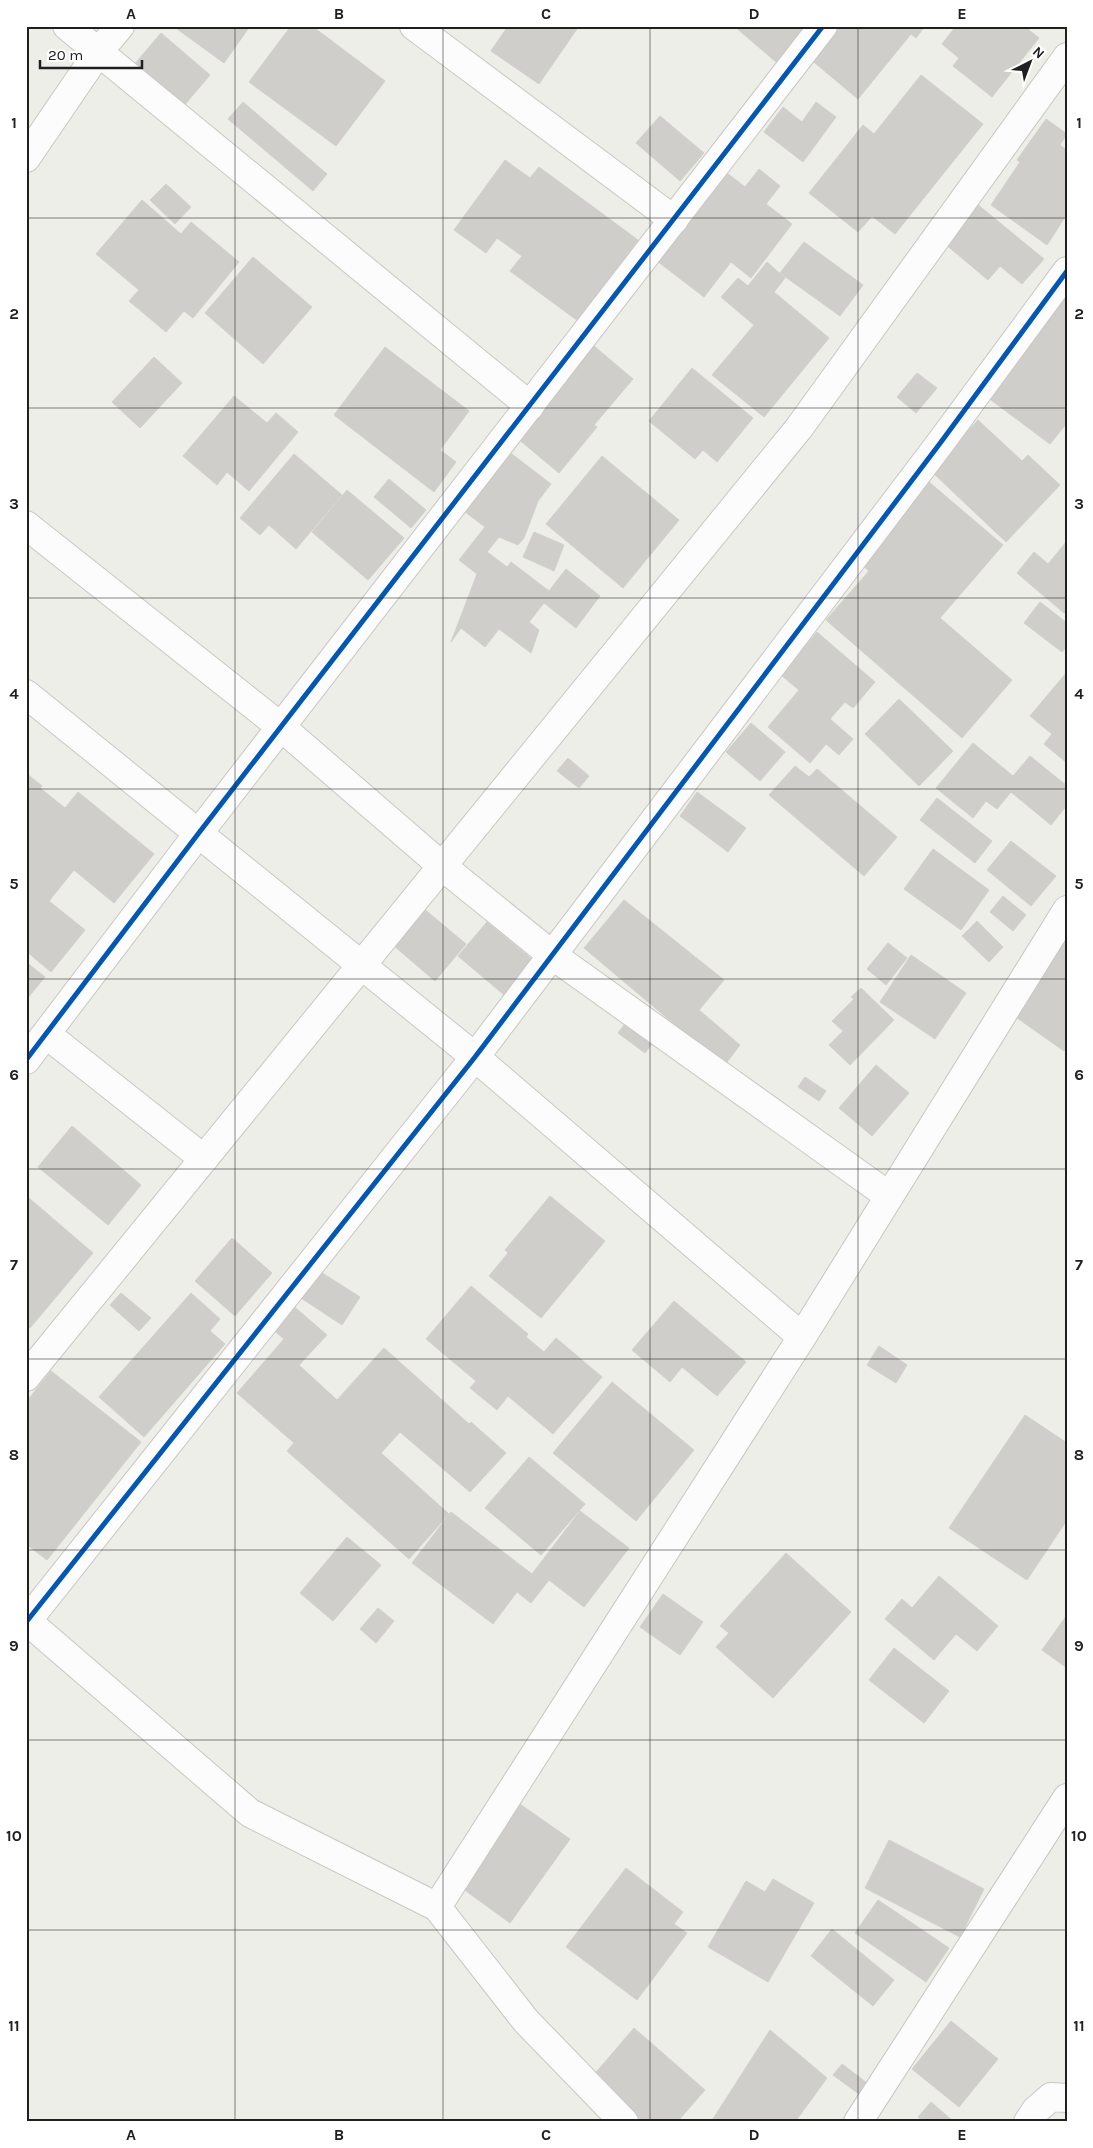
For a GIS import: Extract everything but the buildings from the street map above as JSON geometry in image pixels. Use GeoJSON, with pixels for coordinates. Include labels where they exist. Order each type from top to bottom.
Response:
{"type":"FeatureCollection","features":[{"type":"Feature","properties":{"kind":"street"},"geometry":{"type":"LineString","coordinates":[[67,26],[530,406]]}},
{"type":"Feature","properties":{"kind":"street"},"geometry":{"type":"LineString","coordinates":[[26,158],[99,52],[120,26]]}},
{"type":"Feature","properties":{"kind":"street"},"geometry":{"type":"LineString","coordinates":[[414,26],[674,220]]}},
{"type":"Feature","properties":{"kind":"street"},"geometry":{"type":"LineString","coordinates":[[26,1060],[198,834],[824,26]]}},
{"type":"Feature","properties":{"kind":"street"},"geometry":{"type":"LineString","coordinates":[[26,1377],[799,428],[1067,57]]}},
{"type":"Feature","properties":{"kind":"street"},"geometry":{"type":"LineString","coordinates":[[624,2122],[526,2021],[438,1907],[250,1813],[27,1620],[475,1057],[923,466],[1067,272]]}},
{"type":"Feature","properties":{"kind":"street"},"geometry":{"type":"LineString","coordinates":[[26,525],[281,727],[442,866],[552,955],[889,1196]]}},
{"type":"Feature","properties":{"kind":"street"},"geometry":{"type":"LineString","coordinates":[[26,694],[475,1057],[802,1337]]}},
{"type":"Feature","properties":{"kind":"street"},"geometry":{"type":"LineString","coordinates":[[438,1907],[802,1337],[1067,910]]}},
{"type":"Feature","properties":{"kind":"street"},"geometry":{"type":"LineString","coordinates":[[46,1034],[204,1159]]}},
{"type":"Feature","properties":{"kind":"street"},"geometry":{"type":"LineString","coordinates":[[858,2122],[1067,1798]]}},
{"type":"Feature","properties":{"kind":"street"},"geometry":{"type":"LineString","coordinates":[[1028,2122],[1036,2110],[1051,2097],[1067,2098]]}},
{"type":"Feature","properties":{"kind":"cycle path"},"geometry":{"type":"LineString","coordinates":[[26,1060],[198,834],[823,26]]}},
{"type":"Feature","properties":{"kind":"cycle path"},"geometry":{"type":"LineString","coordinates":[[27,1621],[475,1057],[941,442],[1067,271]]}}]}
